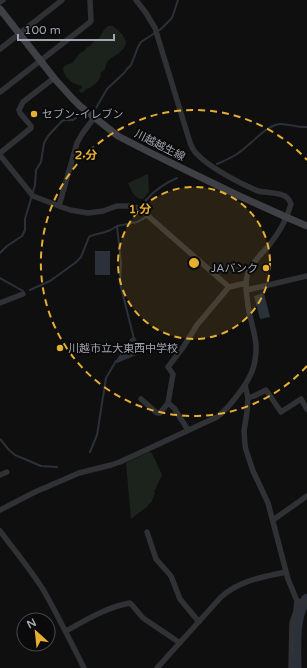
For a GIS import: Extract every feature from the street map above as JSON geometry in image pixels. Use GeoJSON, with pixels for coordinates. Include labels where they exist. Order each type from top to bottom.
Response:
{"type":"FeatureCollection","features":[{"type":"Feature","properties":{"kind":"main road","name":"川越越生線"},"geometry":{"type":"LineString","coordinates":[[0,8],[54,78],[72,98],[94,118],[118,136],[134,145],[307,226]]}},
{"type":"Feature","properties":{"kind":"street"},"geometry":{"type":"LineString","coordinates":[[0,49],[62,0]]}},
{"type":"Feature","properties":{"kind":"street"},"geometry":{"type":"LineString","coordinates":[[0,92],[91,21],[90,0]]}},
{"type":"Feature","properties":{"kind":"street"},"geometry":{"type":"LineString","coordinates":[[0,510],[35,492],[79,473],[111,465],[217,417],[222,414],[245,385],[253,371],[256,339],[246,295],[248,274],[250,269],[276,235],[286,217],[291,204],[290,200],[286,196],[259,191],[220,172],[195,152],[188,136],[155,28],[136,0]]}},
{"type":"Feature","properties":{"kind":"street"},"geometry":{"type":"LineString","coordinates":[[54,78],[24,102],[20,113],[31,128],[0,154],[32,194],[70,210],[88,213],[103,211],[117,206],[139,208],[229,287],[246,286],[307,276]]}},
{"type":"Feature","properties":{"kind":"street"},"geometry":{"type":"LineString","coordinates":[[59,206],[77,143],[94,118]]}},
{"type":"Feature","properties":{"kind":"street"},"geometry":{"type":"LineString","coordinates":[[141,399],[158,414],[168,403],[173,374],[168,367],[184,346],[197,325],[229,287]]}},
{"type":"Feature","properties":{"kind":"street"},"geometry":{"type":"LineString","coordinates":[[0,303],[23,294]]}},
{"type":"Feature","properties":{"kind":"street"},"geometry":{"type":"LineString","coordinates":[[245,385],[248,398],[244,431],[245,445],[253,471],[263,492],[273,520],[286,572],[303,602],[296,611],[292,623],[291,668]]}},
{"type":"Feature","properties":{"kind":"street"},"geometry":{"type":"LineString","coordinates":[[248,398],[266,390],[281,412],[301,398],[307,409]]}},
{"type":"Feature","properties":{"kind":"street"},"geometry":{"type":"LineString","coordinates":[[168,403],[178,413],[188,430]]}},
{"type":"Feature","properties":{"kind":"street"},"geometry":{"type":"LineString","coordinates":[[0,475],[7,472]]}},
{"type":"Feature","properties":{"kind":"street"},"geometry":{"type":"LineString","coordinates":[[273,520],[307,496]]}},
{"type":"Feature","properties":{"kind":"street"},"geometry":{"type":"LineString","coordinates":[[0,531],[43,590],[66,631],[84,668]]}},
{"type":"Feature","properties":{"kind":"street"},"geometry":{"type":"LineString","coordinates":[[147,532],[156,559],[171,576],[180,600],[198,622]]}},
{"type":"Feature","properties":{"kind":"street"},"geometry":{"type":"LineString","coordinates":[[157,668],[221,597],[232,588],[253,579],[286,572]]}},
{"type":"Feature","properties":{"kind":"street"},"geometry":{"type":"LineString","coordinates":[[66,631],[119,605],[130,603],[142,618],[180,643]]}},
{"type":"Feature","properties":{"kind":"shaded area"},"geometry":{"type":"Polygon","coordinates":[[[108,26],[113,26],[124,36],[126,42],[125,46],[109,60],[105,69],[100,73],[101,76],[97,82],[81,93],[79,90],[82,86],[69,80],[65,75],[63,68],[72,63],[80,53],[99,38],[108,26]]]}},
{"type":"Feature","properties":{"kind":"shaded area"},"geometry":{"type":"Polygon","coordinates":[[[148,174],[149,192],[143,199],[140,199],[130,189],[128,183],[148,174]]]}},
{"type":"Feature","properties":{"kind":"shaded area"},"geometry":{"type":"Polygon","coordinates":[[[95,251],[110,251],[110,275],[95,275],[95,251]]]}},
{"type":"Feature","properties":{"kind":"shaded area"},"geometry":{"type":"Polygon","coordinates":[[[264,293],[270,317],[260,319],[254,296],[264,293]]]}},
{"type":"Feature","properties":{"kind":"shaded area"},"geometry":{"type":"Polygon","coordinates":[[[135,337],[140,352],[139,354],[117,363],[115,362],[131,338],[135,337]]]}},
{"type":"Feature","properties":{"kind":"shaded area"},"geometry":{"type":"Polygon","coordinates":[[[149,452],[152,453],[162,475],[154,492],[155,493],[151,503],[131,519],[126,463],[149,452]]]}},
{"type":"Feature","properties":{"kind":"waterway"},"geometry":{"type":"LineString","coordinates":[[96,108],[107,89],[131,65],[141,42],[161,29],[172,18],[178,0]]}},
{"type":"Feature","properties":{"kind":"waterway"},"geometry":{"type":"LineString","coordinates":[[0,253],[7,246],[22,236],[25,230],[25,219],[35,185],[36,170],[41,162],[44,143],[48,136],[62,121],[73,120],[76,118]]}},
{"type":"Feature","properties":{"kind":"waterway"},"geometry":{"type":"LineString","coordinates":[[217,164],[237,154],[268,128],[279,124],[307,127]]}},
{"type":"Feature","properties":{"kind":"waterway"},"geometry":{"type":"LineString","coordinates":[[133,340],[120,283],[121,263],[117,226],[137,222],[150,215],[146,200],[160,187],[177,178]]}},
{"type":"Feature","properties":{"kind":"waterway"},"geometry":{"type":"LineString","coordinates":[[30,290],[50,281],[75,263],[81,257],[89,237],[106,232],[117,226]]}},
{"type":"Feature","properties":{"kind":"waterway"},"geometry":{"type":"LineString","coordinates":[[0,278],[23,291]]}},
{"type":"Feature","properties":{"kind":"waterway"},"geometry":{"type":"LineString","coordinates":[[90,452],[97,435],[106,378],[116,361]]}},
{"type":"Feature","properties":{"kind":"waterway"},"geometry":{"type":"LineString","coordinates":[[0,439],[15,455],[41,466],[57,467]]}},
{"type":"Feature","properties":{"kind":"waterway"},"geometry":{"type":"LineString","coordinates":[[296,668],[297,622],[299,613],[307,599]]}},
{"type":"Feature","properties":{"kind":"place","name":"セブン-イレブン"},"geometry":{"type":"Point","coordinates":[34,114]}},
{"type":"Feature","properties":{"kind":"place","name":"JAバンク"},"geometry":{"type":"Point","coordinates":[266,268]}},
{"type":"Feature","properties":{"kind":"place","name":"川越市立大東西中学校"},"geometry":{"type":"Point","coordinates":[60,348]}}]}
